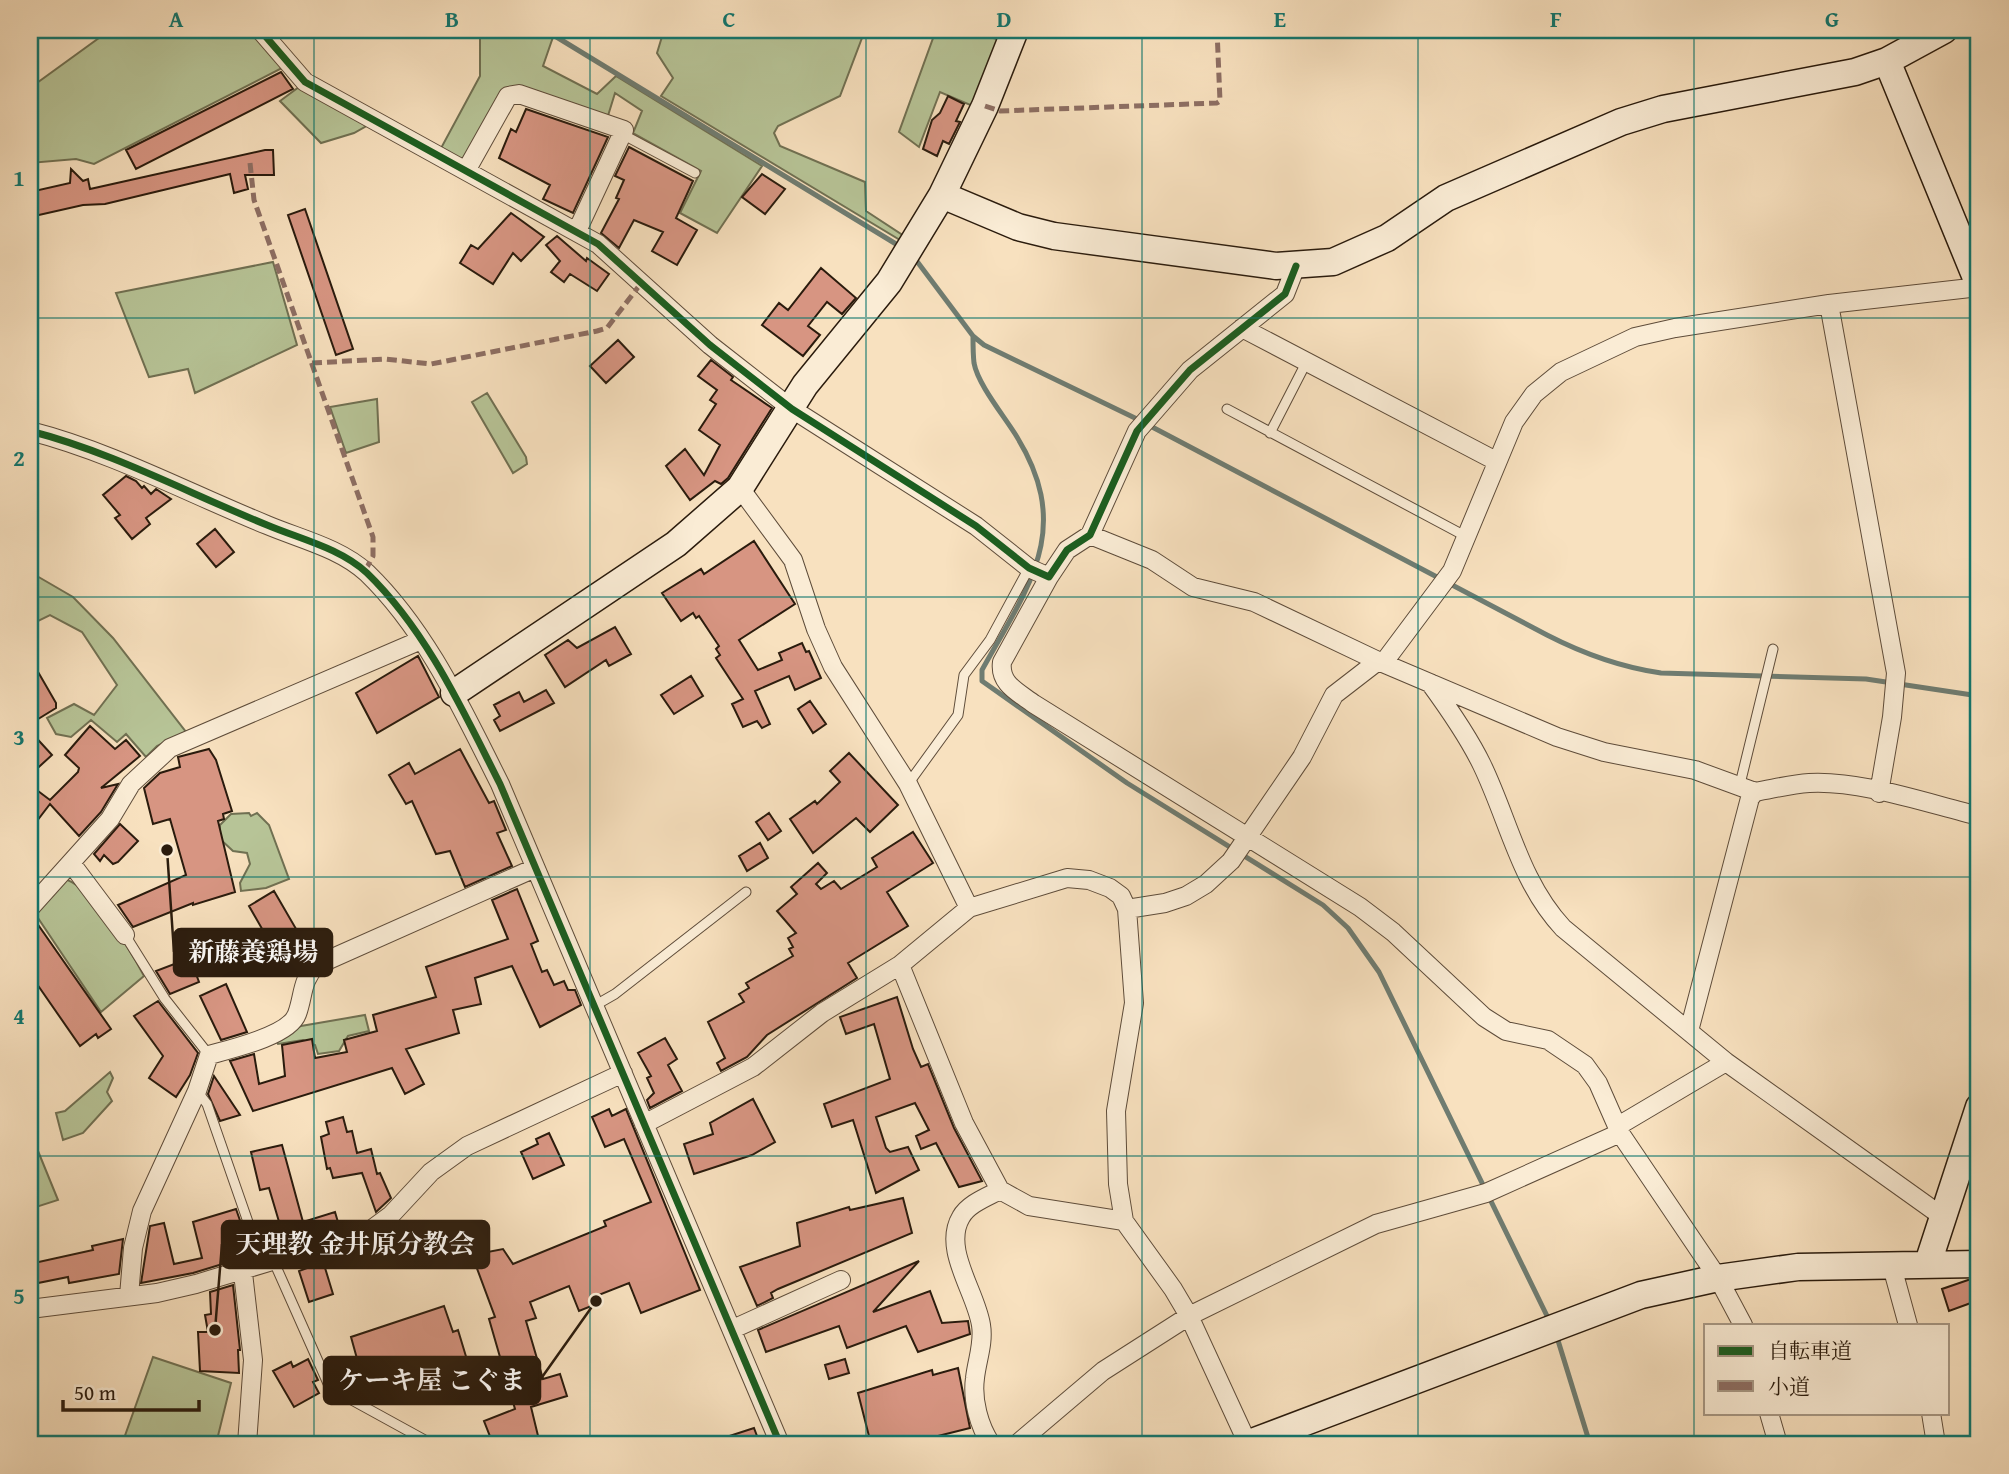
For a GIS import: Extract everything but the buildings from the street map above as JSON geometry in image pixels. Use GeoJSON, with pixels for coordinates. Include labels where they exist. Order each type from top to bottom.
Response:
{"type":"FeatureCollection","features":[{"type":"Feature","properties":{"kind":"street"},"geometry":{"type":"LineString","coordinates":[[260,30],[304,82],[467,169],[598,244],[710,345],[792,409],[975,526],[1029,568],[1049,577]]}},
{"type":"Feature","properties":{"kind":"street"},"geometry":{"type":"LineString","coordinates":[[454,693],[676,544],[740,488],[820,365],[889,282],[942,195],[985,106],[1015,30]]}},
{"type":"Feature","properties":{"kind":"street"},"geometry":{"type":"LineString","coordinates":[[942,195],[1018,227],[1054,236],[1296,266],[1334,262],[1365,250],[1447,198],[1621,122],[1663,109],[1856,72],[1887,61],[1944,30]]}},
{"type":"Feature","properties":{"kind":"street"},"geometry":{"type":"LineString","coordinates":[[1127,909],[1165,904],[1186,896],[1206,884],[1231,861],[1302,757],[1334,695],[1381,661],[1452,571],[1514,422],[1534,394],[1561,372],[1635,337],[1675,328],[1829,304],[1979,286],[1887,61]]}},
{"type":"Feature","properties":{"kind":"street"},"geometry":{"type":"LineString","coordinates":[[467,169],[508,96],[519,94],[624,130],[577,231]]}},
{"type":"Feature","properties":{"kind":"street"},"geometry":{"type":"LineString","coordinates":[[1296,266],[1285,294],[1190,370],[1137,431],[1090,535],[1067,550],[1049,577],[1002,662],[1000,672],[1005,682],[1034,704],[1360,907],[1393,932],[1484,1017],[1506,1031],[1548,1040],[1585,1065],[1598,1083],[1619,1130],[1718,1278],[1742,1324]]}},
{"type":"Feature","properties":{"kind":"street"},"geometry":{"type":"LineString","coordinates":[[1829,304],[1896,673],[1892,718],[1879,793]]}},
{"type":"Feature","properties":{"kind":"street"},"geometry":{"type":"LineString","coordinates":[[1242,328],[1496,461]]}},
{"type":"Feature","properties":{"kind":"street"},"geometry":{"type":"LineString","coordinates":[[30,431],[93,451],[345,558],[365,571],[391,598],[454,693],[500,784],[780,1444]]}},
{"type":"Feature","properties":{"kind":"street"},"geometry":{"type":"LineString","coordinates":[[740,488],[793,560],[816,629],[833,667],[908,784],[969,908]]}},
{"type":"Feature","properties":{"kind":"street"},"geometry":{"type":"LineString","coordinates":[[1090,535],[1152,560],[1193,587],[1254,602],[1430,683],[1558,737],[1604,752],[1695,770],[1748,788],[1810,783],[1926,801],[1979,816]]}},
{"type":"Feature","properties":{"kind":"street"},"geometry":{"type":"LineString","coordinates":[[30,908],[110,819],[131,784],[170,748],[421,640]]}},
{"type":"Feature","properties":{"kind":"street"},"geometry":{"type":"LineString","coordinates":[[1430,683],[1457,720],[1482,764],[1518,859],[1542,906],[1563,928],[1726,1062],[1943,1217]]}},
{"type":"Feature","properties":{"kind":"street"},"geometry":{"type":"LineString","coordinates":[[1689,1031],[1750,798],[1748,788]]}},
{"type":"Feature","properties":{"kind":"street"},"geometry":{"type":"LineString","coordinates":[[71,863],[125,935]]}},
{"type":"Feature","properties":{"kind":"street"},"geometry":{"type":"LineString","coordinates":[[129,1296],[133,1248],[142,1211],[197,1091],[209,1055],[288,1027],[298,1012],[304,981],[317,965],[535,868]]}},
{"type":"Feature","properties":{"kind":"street"},"geometry":{"type":"LineString","coordinates":[[644,1124],[754,1067],[822,1013],[900,965],[969,908],[1067,878],[1088,880],[1110,888],[1121,896],[1127,909],[1134,1003],[1116,1111],[1118,1184],[1124,1221],[1189,1316],[1248,1444],[1640,1295],[1718,1278],[1798,1267],[1891,1263],[1979,1264]]}},
{"type":"Feature","properties":{"kind":"street"},"geometry":{"type":"LineString","coordinates":[[900,965],[964,1124],[1000,1190],[1029,1206],[1124,1221]]}},
{"type":"Feature","properties":{"kind":"street"},"geometry":{"type":"LineString","coordinates":[[1017,1444],[1103,1371],[1189,1316],[1376,1224],[1486,1194],[1619,1130],[1726,1062]]}},
{"type":"Feature","properties":{"kind":"street"},"geometry":{"type":"LineString","coordinates":[[30,1309],[157,1293],[243,1273],[380,1226],[432,1172],[467,1146],[623,1073]]}},
{"type":"Feature","properties":{"kind":"street"},"geometry":{"type":"LineString","coordinates":[[1928,1263],[1979,1107]]}},
{"type":"Feature","properties":{"kind":"street"},"geometry":{"type":"LineString","coordinates":[[991,1444],[976,1408],[974,1380],[982,1328],[977,1306],[955,1250],[955,1236],[961,1217],[973,1205],[1000,1190]]}},
{"type":"Feature","properties":{"kind":"street"},"geometry":{"type":"LineString","coordinates":[[1891,1263],[1908,1324]]}},
{"type":"Feature","properties":{"kind":"street"},"geometry":{"type":"LineString","coordinates":[[243,1273],[253,1360],[247,1444]]}},
{"type":"Feature","properties":{"kind":"street"},"geometry":{"type":"LineString","coordinates":[[733,1329],[841,1280]]}},
{"type":"Feature","properties":{"kind":"street"},"geometry":{"type":"LineString","coordinates":[[1769,1414],[1777,1444]]}},
{"type":"Feature","properties":{"kind":"street"},"geometry":{"type":"LineString","coordinates":[[1931,1414],[1937,1444]]}},
{"type":"Feature","properties":{"kind":"lane"},"geometry":{"type":"LineString","coordinates":[[622,134],[695,173]]}},
{"type":"Feature","properties":{"kind":"lane"},"geometry":{"type":"LineString","coordinates":[[1269,433],[1306,363]]}},
{"type":"Feature","properties":{"kind":"lane"},"geometry":{"type":"LineString","coordinates":[[1227,409],[1466,537]]}},
{"type":"Feature","properties":{"kind":"lane"},"geometry":{"type":"LineString","coordinates":[[908,784],[958,715],[964,675],[990,640],[1029,568]]}},
{"type":"Feature","properties":{"kind":"lane"},"geometry":{"type":"LineString","coordinates":[[1748,788],[1773,649]]}},
{"type":"Feature","properties":{"kind":"lane"},"geometry":{"type":"LineString","coordinates":[[594,1006],[615,995],[746,892]]}},
{"type":"Feature","properties":{"kind":"lane"},"geometry":{"type":"LineString","coordinates":[[125,935],[165,999],[209,1055]]}},
{"type":"Feature","properties":{"kind":"lane"},"geometry":{"type":"LineString","coordinates":[[197,1091],[207,1104],[269,1264],[330,1388],[432,1444]]}},
{"type":"Feature","properties":{"kind":"green space"},"geometry":{"type":"Polygon","coordinates":[[[110,30],[253,30],[286,66],[94,164],[76,159],[30,163],[30,88],[110,30]]]}},
{"type":"Feature","properties":{"kind":"green space"},"geometry":{"type":"Polygon","coordinates":[[[473,30],[541,30],[553,37],[543,66],[597,94],[616,76],[762,166],[717,233],[680,213],[701,171],[633,133],[642,111],[615,93],[607,119],[523,88],[471,155],[460,161],[440,150],[480,76],[480,34],[473,30]]]}},
{"type":"Feature","properties":{"kind":"green space"},"geometry":{"type":"Polygon","coordinates":[[[664,30],[865,30],[840,96],[778,126],[774,133],[780,146],[865,182],[866,211],[904,236],[900,240],[661,96],[673,78],[657,53],[664,30]]]}},
{"type":"Feature","properties":{"kind":"green space"},"geometry":{"type":"Polygon","coordinates":[[[936,30],[962,30],[1001,40],[975,107],[940,92],[919,147],[899,132],[936,30]]]}},
{"type":"Feature","properties":{"kind":"green space"},"geometry":{"type":"Polygon","coordinates":[[[303,84],[370,124],[354,133],[321,143],[280,101],[303,84]]]}},
{"type":"Feature","properties":{"kind":"green space"},"geometry":{"type":"Polygon","coordinates":[[[273,262],[297,345],[195,393],[188,369],[149,377],[116,293],[273,262]]]}},
{"type":"Feature","properties":{"kind":"green space"},"geometry":{"type":"Polygon","coordinates":[[[487,393],[526,457],[527,464],[513,473],[472,402],[487,393]]]}},
{"type":"Feature","properties":{"kind":"green space"},"geometry":{"type":"Polygon","coordinates":[[[377,399],[379,442],[346,453],[330,407],[377,399]]]}},
{"type":"Feature","properties":{"kind":"green space"},"geometry":{"type":"Polygon","coordinates":[[[30,572],[73,597],[113,638],[186,732],[157,746],[146,757],[126,734],[117,742],[91,720],[71,737],[56,734],[47,718],[74,704],[94,715],[117,685],[82,632],[50,615],[30,625],[30,572]]]}},
{"type":"Feature","properties":{"kind":"green space"},"geometry":{"type":"Polygon","coordinates":[[[249,813],[251,816],[257,813],[269,825],[289,879],[266,888],[241,891],[240,883],[250,864],[247,853],[233,851],[219,838],[220,825],[231,814],[249,813]]]}},
{"type":"Feature","properties":{"kind":"green space"},"geometry":{"type":"Polygon","coordinates":[[[63,879],[85,892],[97,905],[144,976],[101,1012],[34,912],[63,879]]]}},
{"type":"Feature","properties":{"kind":"green space"},"geometry":{"type":"Polygon","coordinates":[[[365,1015],[369,1031],[348,1036],[339,1051],[318,1054],[315,1045],[303,1040],[278,1044],[276,1040],[301,1026],[365,1015]]]}},
{"type":"Feature","properties":{"kind":"green space"},"geometry":{"type":"Polygon","coordinates":[[[110,1072],[113,1078],[107,1092],[112,1101],[83,1133],[63,1140],[56,1113],[65,1111],[110,1072]]]}},
{"type":"Feature","properties":{"kind":"green space"},"geometry":{"type":"Polygon","coordinates":[[[38,1151],[58,1200],[30,1209],[30,1153],[38,1151]]]}},
{"type":"Feature","properties":{"kind":"green space"},"geometry":{"type":"Polygon","coordinates":[[[153,1357],[231,1383],[216,1444],[122,1444],[153,1357]]]}},
{"type":"Feature","properties":{"kind":"waterway"},"geometry":{"type":"LineString","coordinates":[[545,30],[896,244]]}},
{"type":"Feature","properties":{"kind":"waterway"},"geometry":{"type":"LineString","coordinates":[[916,260],[973,336],[984,345],[1137,419],[1588,654],[1661,673],[1866,679],[1979,696]]}},
{"type":"Feature","properties":{"kind":"waterway"},"geometry":{"type":"LineString","coordinates":[[973,336],[974,363],[981,381],[1017,437],[1034,470],[1042,501],[1043,530],[1038,557],[1028,584],[982,670],[982,681],[1127,783],[1323,905],[1348,928],[1379,972],[1550,1322]]}},
{"type":"Feature","properties":{"kind":"waterway"},"geometry":{"type":"LineString","coordinates":[[1556,1334],[1590,1444]]}},
{"type":"Feature","properties":{"kind":"marked path"},"geometry":{"type":"LineString","coordinates":[[995,30],[1013,35]]}},
{"type":"Feature","properties":{"kind":"marked path"},"geometry":{"type":"LineString","coordinates":[[985,106],[1000,111],[1217,103],[1220,101],[1217,30]]}},
{"type":"Feature","properties":{"kind":"marked path"},"geometry":{"type":"LineString","coordinates":[[250,163],[254,200],[373,537],[373,556],[365,571]]}},
{"type":"Feature","properties":{"kind":"marked path"},"geometry":{"type":"LineString","coordinates":[[312,363],[385,359],[431,364],[597,331],[607,328],[642,282]]}},
{"type":"Feature","properties":{"kind":"cycle path"},"geometry":{"type":"LineString","coordinates":[[260,30],[305,82],[598,244],[710,345],[792,409],[976,526],[1029,568],[1049,577],[1067,550],[1090,535],[1137,431],[1190,370],[1285,294],[1296,266]]}},
{"type":"Feature","properties":{"kind":"cycle path"},"geometry":{"type":"LineString","coordinates":[[30,431],[91,450],[345,557],[367,573],[408,620],[442,673],[500,784],[780,1444]]}},
{"type":"Feature","properties":{"kind":"place","name":"新藤養鶏場"},"geometry":{"type":"Point","coordinates":[167,850]}},
{"type":"Feature","properties":{"kind":"place","name":"ケーキ屋 こぐま"},"geometry":{"type":"Point","coordinates":[596,1301]}},
{"type":"Feature","properties":{"kind":"place","name":"天理教 金井原分教会"},"geometry":{"type":"Point","coordinates":[215,1330]}}]}
